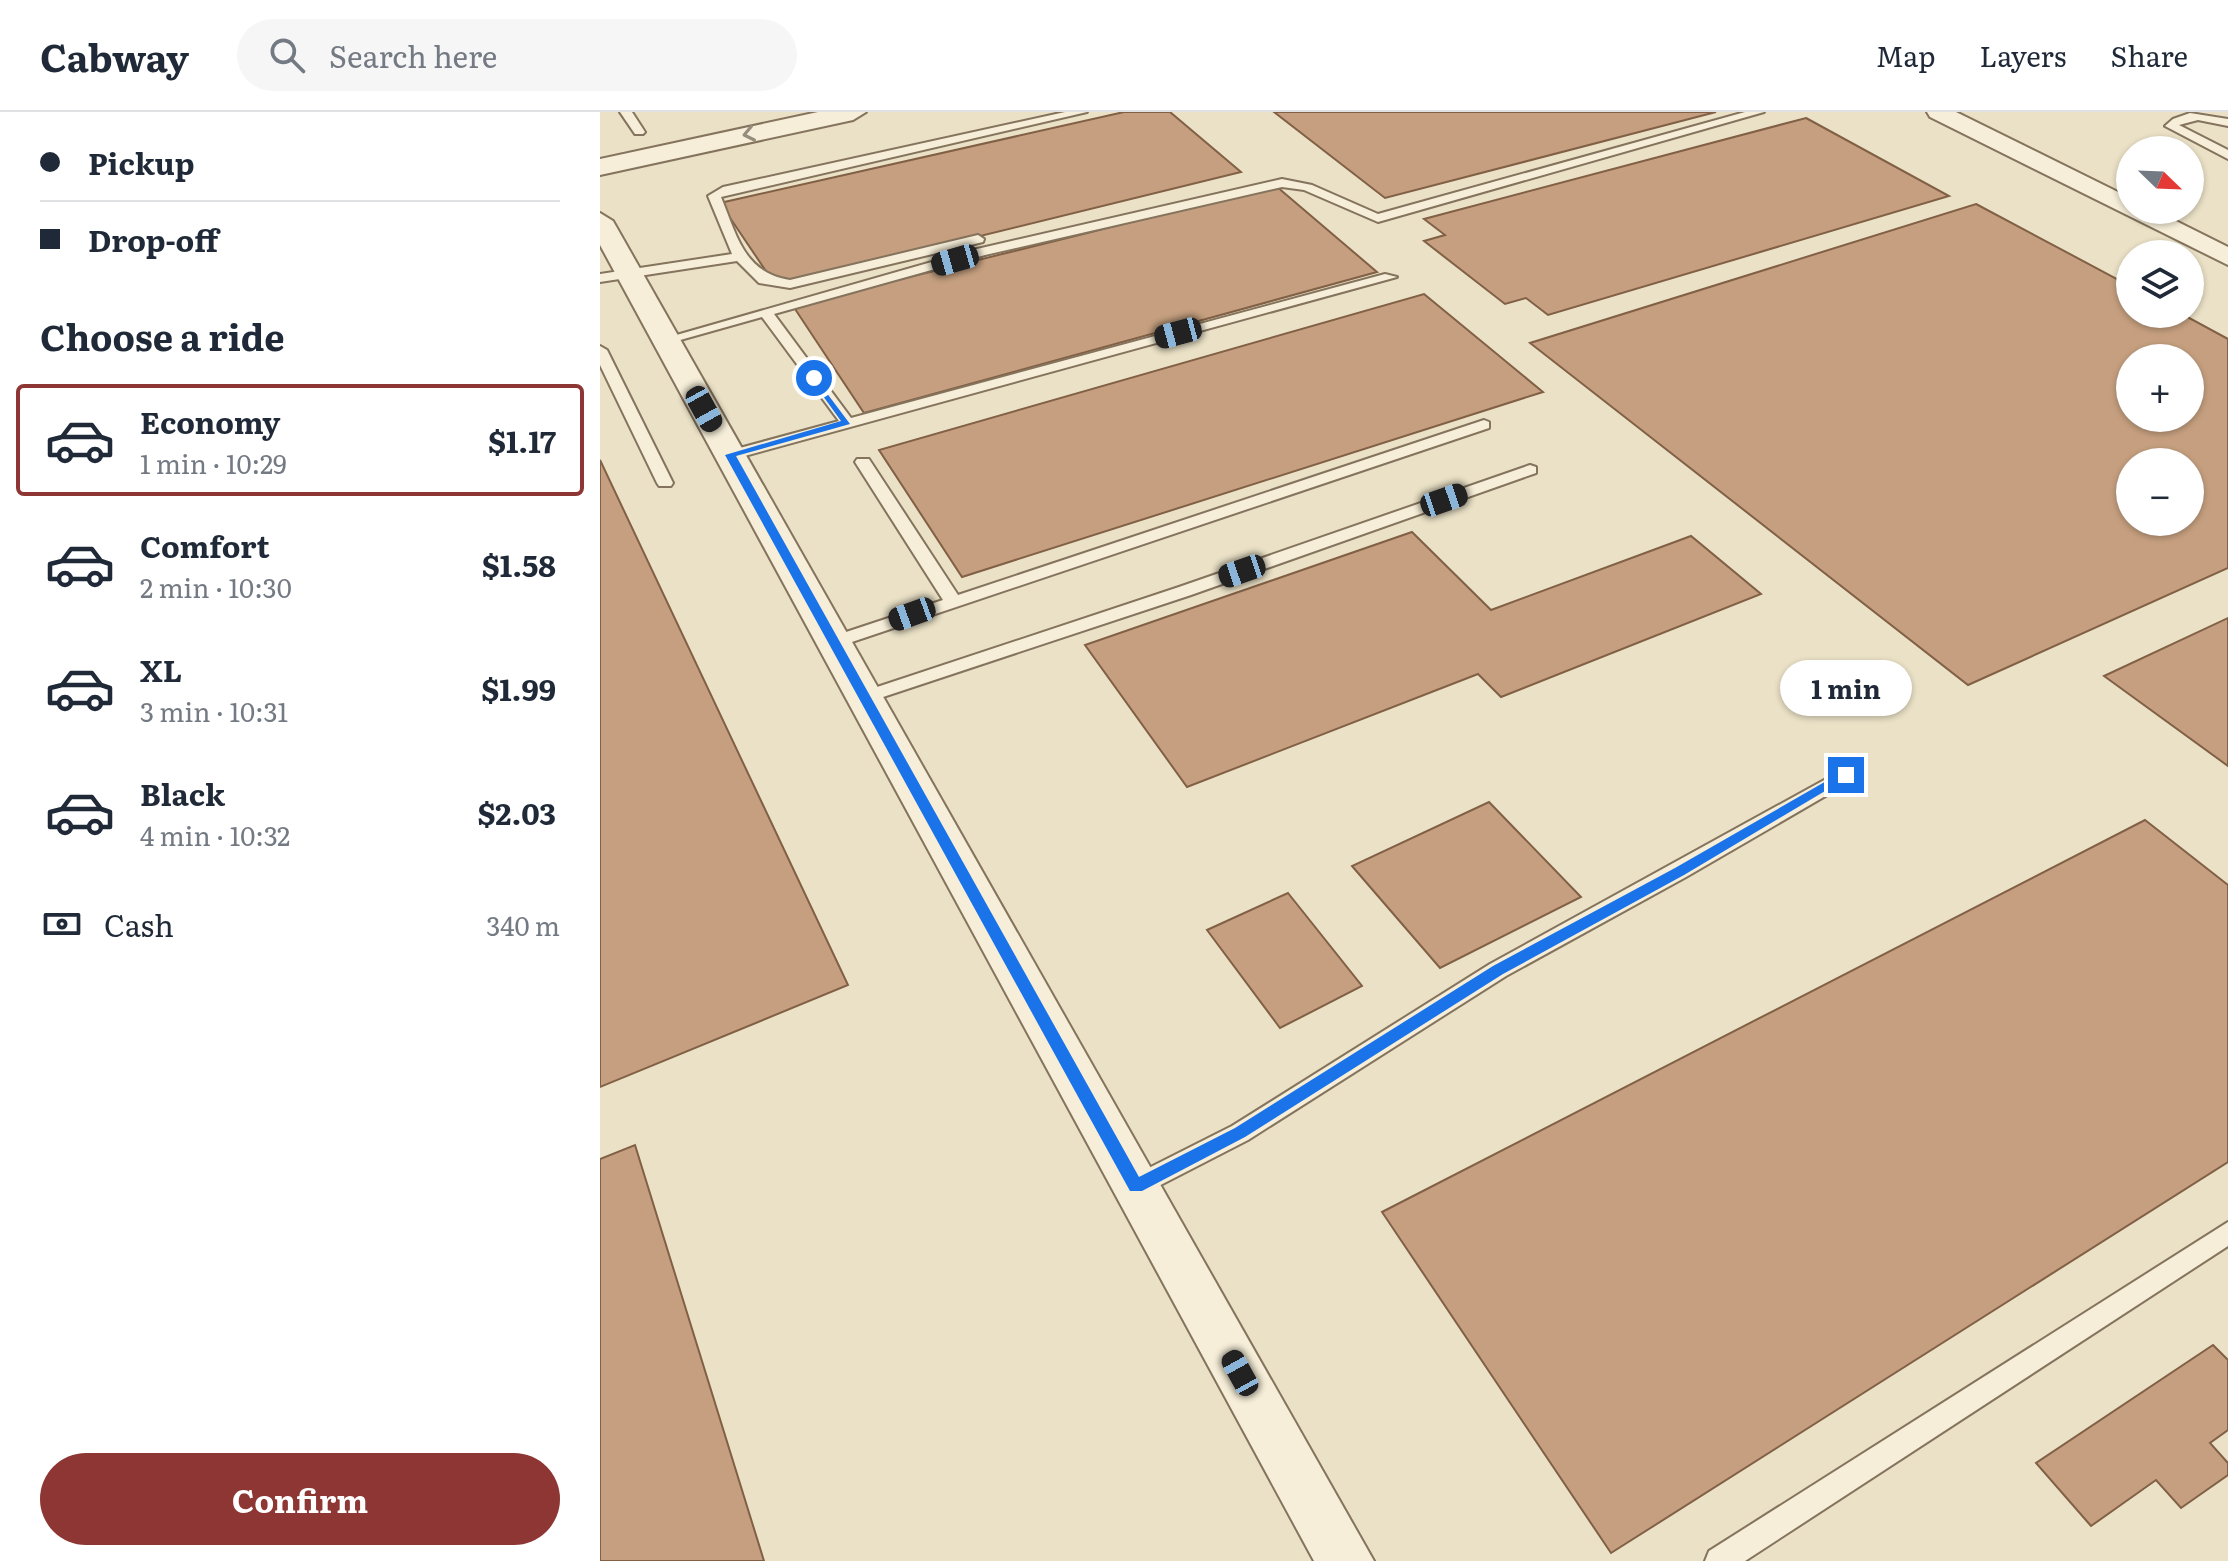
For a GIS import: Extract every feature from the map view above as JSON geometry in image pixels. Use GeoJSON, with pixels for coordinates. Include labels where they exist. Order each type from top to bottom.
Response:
{"type":"FeatureCollection","features":[{"type":"Feature","properties":{"kind":"street"},"geometry":{"type":"LineString","coordinates":[[708,118],[735,112]]}},
{"type":"Feature","properties":{"kind":"street"},"geometry":{"type":"LineString","coordinates":[[600,167],[853,112]]}},
{"type":"Feature","properties":{"kind":"street"},"geometry":{"type":"LineString","coordinates":[[1938,112],[2116,201]]}},
{"type":"Feature","properties":{"kind":"street"},"geometry":{"type":"LineString","coordinates":[[613,137],[633,122],[667,126]]}},
{"type":"Feature","properties":{"kind":"street"},"geometry":{"type":"LineString","coordinates":[[600,221],[615,277],[666,340],[1345,1561]]}},
{"type":"Feature","properties":{"kind":"street"},"geometry":{"type":"LineString","coordinates":[[2162,224],[2228,257]]}},
{"type":"Feature","properties":{"kind":"lane"},"geometry":{"type":"LineString","coordinates":[[978,239],[790,284],[764,280],[740,257],[714,196],[727,190],[1081,112]]}},
{"type":"Feature","properties":{"kind":"lane"},"geometry":{"type":"LineString","coordinates":[[666,340],[982,252],[1282,183],[1299,183],[1361,214],[1378,218],[1758,112]]}},
{"type":"Feature","properties":{"kind":"lane"},"geometry":{"type":"LineString","coordinates":[[2228,123],[2213,116],[2190,114],[2171,126],[2228,155]]}},
{"type":"Feature","properties":{"kind":"lane"},"geometry":{"type":"LineString","coordinates":[[615,277],[740,257]]}},
{"type":"Feature","properties":{"kind":"lane"},"geometry":{"type":"LineString","coordinates":[[730,455],[1390,277]]}},
{"type":"Feature","properties":{"kind":"lane"},"geometry":{"type":"LineString","coordinates":[[766,313],[847,422]]}},
{"type":"Feature","properties":{"kind":"lane"},"geometry":{"type":"LineString","coordinates":[[600,350],[665,483]]}},
{"type":"Feature","properties":{"kind":"lane"},"geometry":{"type":"LineString","coordinates":[[834,642],[1484,425]]}},
{"type":"Feature","properties":{"kind":"lane"},"geometry":{"type":"LineString","coordinates":[[863,462],[953,601]]}},
{"type":"Feature","properties":{"kind":"lane"},"geometry":{"type":"LineString","coordinates":[[865,697],[1185,591],[1530,470]]}},
{"type":"Feature","properties":{"kind":"lane"},"geometry":{"type":"LineString","coordinates":[[1136,1186],[1240,1133],[1498,970],[1679,872],[1846,775]]}},
{"type":"Feature","properties":{"kind":"lane"},"geometry":{"type":"LineString","coordinates":[[1719,1561],[2228,1233]]}},
{"type":"Feature","properties":{"kind":"building"},"geometry":{"type":"Polygon","coordinates":[[[1124,112],[1170,112],[1241,172],[776,286],[720,203],[1124,112]]]}},
{"type":"Feature","properties":{"kind":"building"},"geometry":{"type":"Polygon","coordinates":[[[1274,112],[1716,112],[1385,198],[1274,112]]]}},
{"type":"Feature","properties":{"kind":"building"},"geometry":{"type":"Polygon","coordinates":[[[1806,118],[1949,196],[1548,315],[1526,298],[1505,304],[1424,241],[1445,235],[1424,219],[1806,118]]]}},
{"type":"Feature","properties":{"kind":"building"},"geometry":{"type":"Polygon","coordinates":[[[1276,186],[1377,272],[864,413],[793,306],[1276,186]]]}},
{"type":"Feature","properties":{"kind":"building"},"geometry":{"type":"Polygon","coordinates":[[[1976,204],[2116,279],[2116,328],[2204,326],[2228,339],[2228,568],[1968,685],[1530,343],[1976,204]]]}},
{"type":"Feature","properties":{"kind":"building"},"geometry":{"type":"Polygon","coordinates":[[[1424,294],[1543,392],[962,577],[879,450],[1424,294]]]}},
{"type":"Feature","properties":{"kind":"building"},"geometry":{"type":"Polygon","coordinates":[[[600,460],[848,985],[600,1087],[600,460]]]}},
{"type":"Feature","properties":{"kind":"building"},"geometry":{"type":"Polygon","coordinates":[[[1412,532],[1491,610],[1691,536],[1761,594],[1501,697],[1478,674],[1187,787],[1085,645],[1412,532]]]}},
{"type":"Feature","properties":{"kind":"building"},"geometry":{"type":"Polygon","coordinates":[[[2228,618],[2228,766],[2104,676],[2228,618]]]}},
{"type":"Feature","properties":{"kind":"building"},"geometry":{"type":"Polygon","coordinates":[[[1489,802],[1581,897],[1440,968],[1352,866],[1489,802]]]}},
{"type":"Feature","properties":{"kind":"building"},"geometry":{"type":"Polygon","coordinates":[[[2145,820],[2228,885],[2228,1162],[1611,1553],[1382,1212],[2145,820]]]}},
{"type":"Feature","properties":{"kind":"building"},"geometry":{"type":"Polygon","coordinates":[[[1288,893],[1362,986],[1280,1028],[1207,930],[1288,893]]]}},
{"type":"Feature","properties":{"kind":"building"},"geometry":{"type":"Polygon","coordinates":[[[635,1145],[764,1561],[600,1561],[600,1159],[635,1145]]]}},
{"type":"Feature","properties":{"kind":"building"},"geometry":{"type":"Polygon","coordinates":[[[2213,1345],[2228,1360],[2228,1430],[2210,1443],[2228,1463],[2228,1475],[2181,1508],[2156,1480],[2091,1526],[2036,1463],[2213,1345]]]}},
{"type":"Feature","properties":{"kind":"route"},"geometry":{"type":"LineString","coordinates":[[814,378],[847,422],[730,455],[1136,1186],[1240,1133],[1498,970],[1679,872],[1846,775]]}}]}
